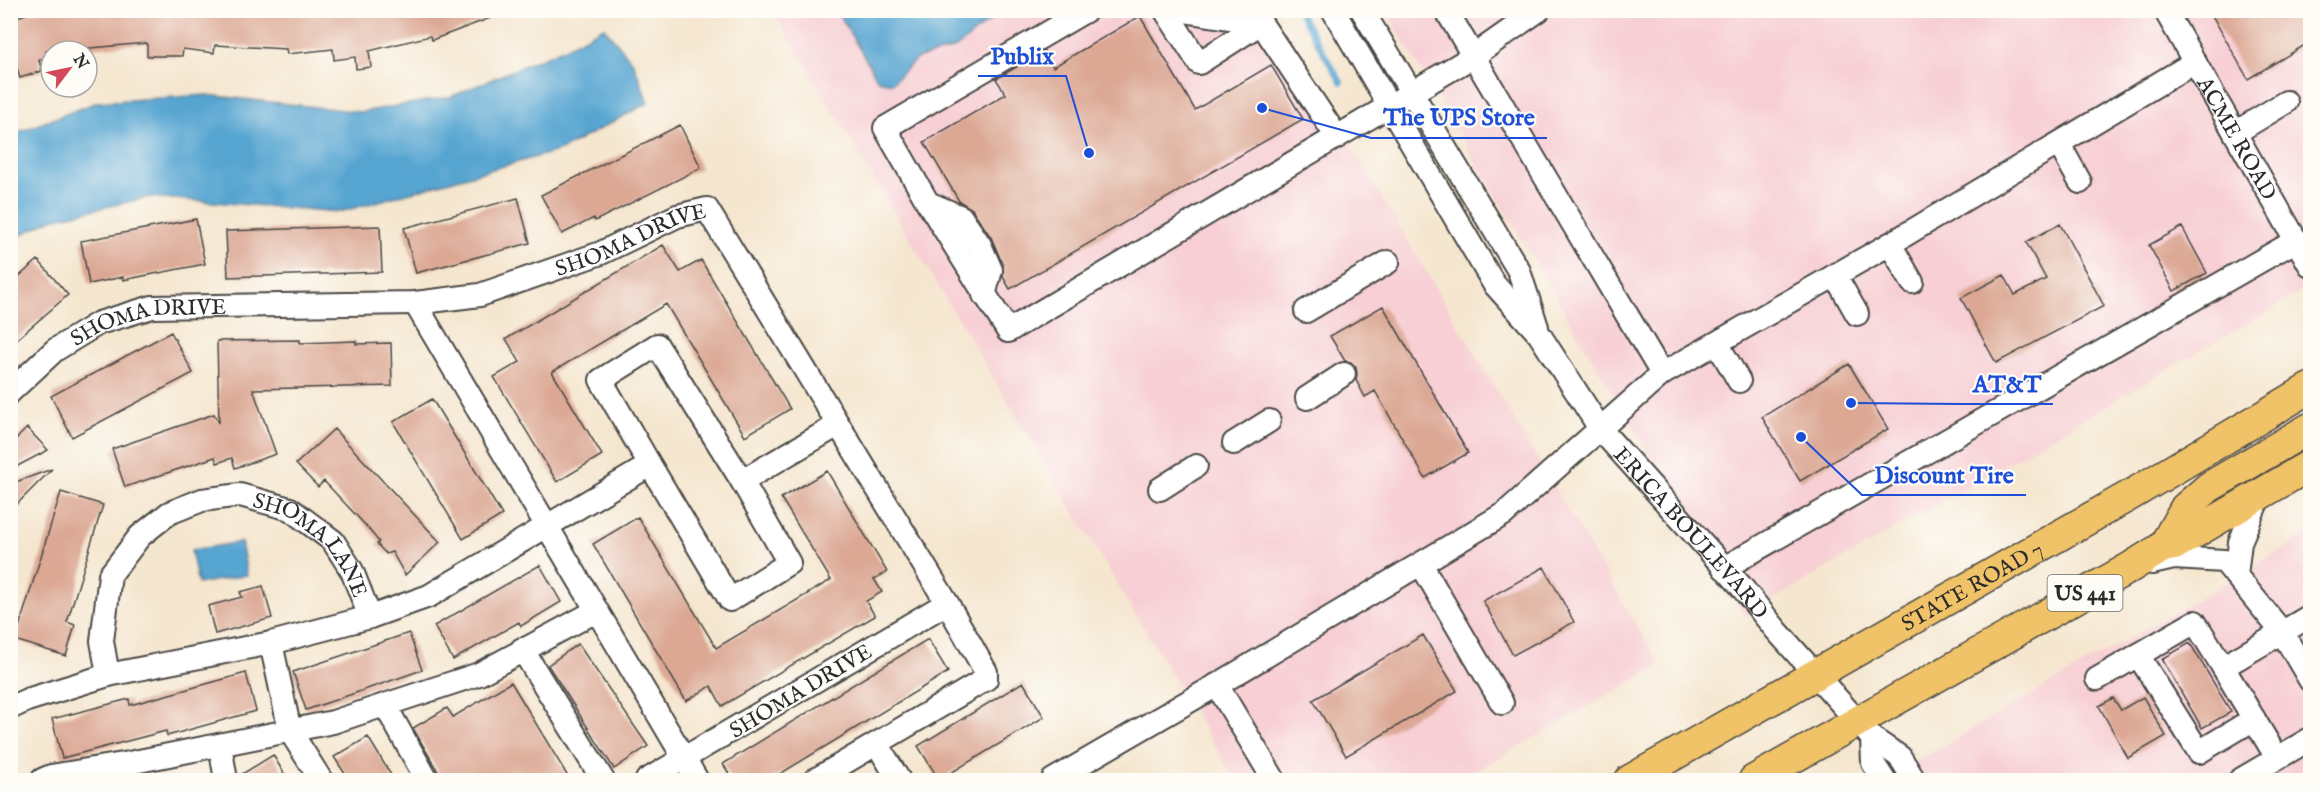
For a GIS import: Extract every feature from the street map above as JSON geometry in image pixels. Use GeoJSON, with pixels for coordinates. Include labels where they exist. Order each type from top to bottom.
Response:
{"type":"FeatureCollection","features":[{"type":"Feature","properties":{"kind":"main road","name":"STATE ROAD 7"},"geometry":{"type":"LineString","coordinates":[[1630,780],[2134,493],[2310,388]]}},
{"type":"Feature","properties":{"kind":"main road"},"geometry":{"type":"LineString","coordinates":[[2163,547],[2185,508],[2208,487],[2310,428]]}},
{"type":"Feature","properties":{"kind":"main road","name":"US 441"},"geometry":{"type":"LineString","coordinates":[[1754,780],[1865,730],[2163,547],[2174,545],[2310,465]]}},
{"type":"Feature","properties":{"kind":"street"},"geometry":{"type":"LineString","coordinates":[[1087,10],[885,128],[928,203],[1008,331],[1472,57],[1539,10]]}},
{"type":"Feature","properties":{"kind":"street"},"geometry":{"type":"LineString","coordinates":[[1165,10],[1199,63],[1261,23]]}},
{"type":"Feature","properties":{"kind":"street"},"geometry":{"type":"LineString","coordinates":[[1178,10],[1261,23],[1337,137]]}},
{"type":"Feature","properties":{"kind":"street","name":"ERICA BOULEVARD"},"geometry":{"type":"LineString","coordinates":[[1333,10],[1494,284],[1539,334],[1601,429],[1865,730],[1900,757],[1914,780]]}},
{"type":"Feature","properties":{"kind":"street","name":"ERICA BOULEVARD"},"geometry":{"type":"LineString","coordinates":[[1362,10],[1410,94],[1519,271],[1539,334]]}},
{"type":"Feature","properties":{"kind":"street"},"geometry":{"type":"LineString","coordinates":[[1446,10],[1662,374]]}},
{"type":"Feature","properties":{"kind":"street","name":"ACME ROAD"},"geometry":{"type":"LineString","coordinates":[[2165,10],[2310,265]]}},
{"type":"Feature","properties":{"kind":"street"},"geometry":{"type":"LineString","coordinates":[[1055,780],[1504,514],[1662,374],[1890,244],[2195,62]]}},
{"type":"Feature","properties":{"kind":"street"},"geometry":{"type":"LineString","coordinates":[[2235,132],[2286,102]]}},
{"type":"Feature","properties":{"kind":"street"},"geometry":{"type":"LineString","coordinates":[[2058,144],[2080,182]]}},
{"type":"Feature","properties":{"kind":"street","name":"SHOMA DRIVE"},"geometry":{"type":"LineString","coordinates":[[10,392],[55,350],[99,323],[152,307],[415,303],[480,295],[601,253],[677,216],[706,209],[947,603],[986,672],[986,679],[815,780]]}},
{"type":"Feature","properties":{"kind":"street"},"geometry":{"type":"LineString","coordinates":[[1724,568],[2297,240]]}},
{"type":"Feature","properties":{"kind":"street"},"geometry":{"type":"LineString","coordinates":[[1890,244],[1912,282]]}},
{"type":"Feature","properties":{"kind":"street"},"geometry":{"type":"LineString","coordinates":[[1306,311],[1388,262]]}},
{"type":"Feature","properties":{"kind":"street"},"geometry":{"type":"LineString","coordinates":[[1835,275],[1857,314]]}},
{"type":"Feature","properties":{"kind":"street"},"geometry":{"type":"LineString","coordinates":[[415,303],[697,780]]}},
{"type":"Feature","properties":{"kind":"street"},"geometry":{"type":"LineString","coordinates":[[1717,343],[1739,381]]}},
{"type":"Feature","properties":{"kind":"street"},"geometry":{"type":"LineString","coordinates":[[657,345],[789,563],[730,600],[650,465],[601,380],[657,345]]}},
{"type":"Feature","properties":{"kind":"street"},"geometry":{"type":"LineString","coordinates":[[1307,398],[1344,374]]}},
{"type":"Feature","properties":{"kind":"street"},"geometry":{"type":"LineString","coordinates":[[1234,443],[1269,421]]}},
{"type":"Feature","properties":{"kind":"street"},"geometry":{"type":"LineString","coordinates":[[742,482],[838,425]]}},
{"type":"Feature","properties":{"kind":"street"},"geometry":{"type":"LineString","coordinates":[[10,708],[27,700],[108,675],[272,643],[370,617],[429,596],[650,465]]}},
{"type":"Feature","properties":{"kind":"street"},"geometry":{"type":"LineString","coordinates":[[1160,489],[1196,466]]}},
{"type":"Feature","properties":{"kind":"street","name":"SHOMA LANE"},"geometry":{"type":"LineString","coordinates":[[108,675],[102,641],[110,575],[140,536],[169,513],[202,500],[240,495],[290,509],[333,541],[352,571],[370,617]]}},
{"type":"Feature","properties":{"kind":"street"},"geometry":{"type":"LineString","coordinates":[[2236,576],[2240,542],[2260,495]]}},
{"type":"Feature","properties":{"kind":"street"},"geometry":{"type":"LineString","coordinates":[[2131,567],[2174,558],[2224,561],[2282,632],[2310,680]]}},
{"type":"Feature","properties":{"kind":"street"},"geometry":{"type":"LineString","coordinates":[[1421,564],[1502,703]]}},
{"type":"Feature","properties":{"kind":"street","name":"SHOMA DRIVE"},"geometry":{"type":"LineString","coordinates":[[647,780],[947,603]]}},
{"type":"Feature","properties":{"kind":"street"},"geometry":{"type":"LineString","coordinates":[[42,780],[51,776],[81,776],[333,722],[479,674],[596,610]]}},
{"type":"Feature","properties":{"kind":"street"},"geometry":{"type":"LineString","coordinates":[[2223,667],[2310,616]]}},
{"type":"Feature","properties":{"kind":"street"},"geometry":{"type":"LineString","coordinates":[[2097,679],[2195,622],[2277,758]]}},
{"type":"Feature","properties":{"kind":"street"},"geometry":{"type":"LineString","coordinates":[[272,643],[290,731],[321,780]]}},
{"type":"Feature","properties":{"kind":"street"},"geometry":{"type":"LineString","coordinates":[[522,649],[603,780]]}},
{"type":"Feature","properties":{"kind":"street"},"geometry":{"type":"LineString","coordinates":[[2138,655],[2199,752],[2254,719]]}},
{"type":"Feature","properties":{"kind":"street"},"geometry":{"type":"LineString","coordinates":[[1217,685],[1274,780]]}},
{"type":"Feature","properties":{"kind":"street"},"geometry":{"type":"LineString","coordinates":[[385,705],[427,780]]}},
{"type":"Feature","properties":{"kind":"street"},"geometry":{"type":"LineString","coordinates":[[1865,730],[1873,763],[1884,780]]}},
{"type":"Feature","properties":{"kind":"street"},"geometry":{"type":"LineString","coordinates":[[2240,780],[2310,739]]}},
{"type":"Feature","properties":{"kind":"street"},"geometry":{"type":"LineString","coordinates":[[877,744],[899,780]]}},
{"type":"Feature","properties":{"kind":"street"},"geometry":{"type":"LineString","coordinates":[[220,745],[226,780]]}},
{"type":"Feature","properties":{"kind":"shaded area"},"geometry":{"type":"Polygon","coordinates":[[[773,11],[1271,11],[1660,665],[1460,780],[1235,780],[773,11]]]}},
{"type":"Feature","properties":{"kind":"shaded area"},"geometry":{"type":"Polygon","coordinates":[[[1386,11],[2310,11],[2310,287],[1745,616],[1386,11]]]}},
{"type":"Feature","properties":{"kind":"shaded area"},"geometry":{"type":"Polygon","coordinates":[[[2310,534],[2310,780],[1884,780],[2310,534]]]}},
{"type":"Feature","properties":{"kind":"water"},"geometry":{"type":"Polygon","coordinates":[[[837,11],[1001,11],[956,48],[916,59],[892,83],[878,80],[837,11]]]}},
{"type":"Feature","properties":{"kind":"water"},"geometry":{"type":"Polygon","coordinates":[[[604,27],[634,64],[648,103],[561,150],[340,212],[150,197],[52,219],[11,240],[11,135],[97,102],[207,95],[361,112],[450,97],[563,49],[604,27]]]}},
{"type":"Feature","properties":{"kind":"water"},"geometry":{"type":"Polygon","coordinates":[[[241,542],[247,575],[198,584],[191,550],[241,542]]]}},
{"type":"Feature","properties":{"kind":"building"},"geometry":{"type":"Polygon","coordinates":[[[40,10],[505,10],[506,12],[432,40],[430,36],[369,51],[371,67],[356,69],[355,57],[334,60],[333,49],[287,54],[286,49],[215,45],[214,53],[183,49],[182,56],[147,56],[147,43],[99,47],[99,39],[39,39],[39,72],[20,78],[10,46],[10,19],[40,10]]]}},
{"type":"Feature","properties":{"kind":"building"},"geometry":{"type":"Polygon","coordinates":[[[2209,10],[2310,10],[2310,42],[2248,79],[2209,10]]]}},
{"type":"Feature","properties":{"kind":"building"},"geometry":{"type":"Polygon","coordinates":[[[1140,16],[1195,110],[1271,65],[1303,119],[1010,289],[1003,277],[1003,265],[991,237],[972,209],[959,201],[924,142],[1006,94],[996,79],[1044,51],[1053,67],[1140,16]]]}},
{"type":"Feature","properties":{"kind":"building"},"geometry":{"type":"Polygon","coordinates":[[[680,125],[701,168],[595,221],[594,218],[562,234],[541,195],[680,125]]]}},
{"type":"Feature","properties":{"kind":"building"},"geometry":{"type":"Polygon","coordinates":[[[518,198],[530,243],[416,273],[404,228],[518,198]]]}},
{"type":"Feature","properties":{"kind":"building"},"geometry":{"type":"Polygon","coordinates":[[[196,219],[205,264],[123,280],[123,277],[89,284],[81,241],[196,219]]]}},
{"type":"Feature","properties":{"kind":"building"},"geometry":{"type":"Polygon","coordinates":[[[2060,224],[2104,306],[1996,363],[1961,298],[2004,275],[2015,295],[2046,279],[2026,242],[2060,224]]]}},
{"type":"Feature","properties":{"kind":"building"},"geometry":{"type":"Polygon","coordinates":[[[380,226],[382,272],[228,277],[226,231],[380,226]]]}},
{"type":"Feature","properties":{"kind":"building"},"geometry":{"type":"Polygon","coordinates":[[[2182,227],[2207,273],[2174,291],[2149,245],[2182,227]]]}},
{"type":"Feature","properties":{"kind":"building"},"geometry":{"type":"Polygon","coordinates":[[[663,245],[680,272],[701,260],[790,409],[745,436],[666,304],[552,372],[602,455],[557,482],[494,377],[520,362],[506,339],[663,245]]]}},
{"type":"Feature","properties":{"kind":"building"},"geometry":{"type":"Polygon","coordinates":[[[38,260],[68,295],[10,345],[10,284],[38,260]]]}},
{"type":"Feature","properties":{"kind":"building"},"geometry":{"type":"Polygon","coordinates":[[[1383,306],[1468,453],[1425,478],[1375,391],[1365,397],[1356,380],[1356,367],[1351,362],[1345,361],[1330,336],[1383,306]]]}},
{"type":"Feature","properties":{"kind":"building"},"geometry":{"type":"Polygon","coordinates":[[[171,332],[193,373],[72,437],[51,396],[171,332]]]}},
{"type":"Feature","properties":{"kind":"building"},"geometry":{"type":"Polygon","coordinates":[[[300,340],[300,343],[356,341],[356,344],[391,343],[392,386],[253,389],[276,454],[235,468],[232,458],[217,463],[215,457],[125,487],[112,449],[214,414],[219,423],[217,341],[300,340]]]}},
{"type":"Feature","properties":{"kind":"building"},"geometry":{"type":"Polygon","coordinates":[[[1849,364],[1888,429],[1800,481],[1762,417],[1849,364]]]}},
{"type":"Feature","properties":{"kind":"building"},"geometry":{"type":"Polygon","coordinates":[[[432,399],[502,515],[463,539],[393,422],[432,399]]]}},
{"type":"Feature","properties":{"kind":"building"},"geometry":{"type":"Polygon","coordinates":[[[27,428],[48,450],[10,470],[10,445],[27,428]]]}},
{"type":"Feature","properties":{"kind":"building"},"geometry":{"type":"Polygon","coordinates":[[[334,429],[440,542],[405,575],[392,552],[386,554],[367,527],[324,481],[318,487],[296,464],[334,429]]]}},
{"type":"Feature","properties":{"kind":"building"},"geometry":{"type":"Polygon","coordinates":[[[52,469],[10,511],[10,484],[52,469]]]}},
{"type":"Feature","properties":{"kind":"building"},"geometry":{"type":"Polygon","coordinates":[[[827,471],[887,572],[874,579],[882,592],[866,601],[875,616],[722,706],[711,686],[686,701],[593,544],[638,517],[716,648],[831,580],[781,498],[827,471]]]}},
{"type":"Feature","properties":{"kind":"building"},"geometry":{"type":"Polygon","coordinates":[[[61,492],[103,505],[67,622],[75,625],[66,656],[15,640],[61,492]]]}},
{"type":"Feature","properties":{"kind":"building"},"geometry":{"type":"Polygon","coordinates":[[[540,565],[561,602],[521,626],[519,622],[453,660],[434,626],[540,565]]]}},
{"type":"Feature","properties":{"kind":"building"},"geometry":{"type":"Polygon","coordinates":[[[1544,567],[1574,622],[1513,655],[1483,601],[1544,567]]]}},
{"type":"Feature","properties":{"kind":"building"},"geometry":{"type":"Polygon","coordinates":[[[263,586],[272,618],[215,634],[208,606],[242,597],[240,592],[263,586]]]}},
{"type":"Feature","properties":{"kind":"building"},"geometry":{"type":"Polygon","coordinates":[[[409,633],[422,670],[306,710],[293,672],[409,633]]]}},
{"type":"Feature","properties":{"kind":"building"},"geometry":{"type":"Polygon","coordinates":[[[1423,635],[1457,691],[1346,756],[1313,700],[1423,635]]]}},
{"type":"Feature","properties":{"kind":"building"},"geometry":{"type":"Polygon","coordinates":[[[928,639],[948,672],[770,780],[733,780],[723,764],[928,639]]]}},
{"type":"Feature","properties":{"kind":"building"},"geometry":{"type":"Polygon","coordinates":[[[2190,643],[2231,712],[2202,728],[2162,659],[2190,643]]]}},
{"type":"Feature","properties":{"kind":"building"},"geometry":{"type":"Polygon","coordinates":[[[578,644],[648,746],[614,769],[548,665],[578,644]]]}},
{"type":"Feature","properties":{"kind":"building"},"geometry":{"type":"Polygon","coordinates":[[[246,673],[256,711],[167,736],[166,731],[62,758],[52,719],[129,699],[130,705],[246,673]]]}},
{"type":"Feature","properties":{"kind":"building"},"geometry":{"type":"Polygon","coordinates":[[[511,682],[570,780],[443,780],[413,728],[447,708],[453,717],[511,682]]]}},
{"type":"Feature","properties":{"kind":"building"},"geometry":{"type":"Polygon","coordinates":[[[1023,682],[1044,717],[939,780],[918,746],[1023,682]]]}},
{"type":"Feature","properties":{"kind":"building"},"geometry":{"type":"Polygon","coordinates":[[[2143,697],[2166,736],[2128,758],[2099,706],[2113,698],[2121,710],[2143,697]]]}},
{"type":"Feature","properties":{"kind":"building"},"geometry":{"type":"Polygon","coordinates":[[[368,737],[394,780],[349,780],[334,757],[368,737]]]}},
{"type":"Feature","properties":{"kind":"building"},"geometry":{"type":"Polygon","coordinates":[[[273,755],[288,780],[239,780],[239,776],[273,755]]]}},
{"type":"Feature","properties":{"kind":"waterway"},"geometry":{"type":"LineString","coordinates":[[1298,10],[1341,82]]}},
{"type":"Feature","properties":{"kind":"place","name":"The UPS Store"},"geometry":{"type":"Point","coordinates":[1262,108]}},
{"type":"Feature","properties":{"kind":"place","name":"Publix"},"geometry":{"type":"Point","coordinates":[1089,153]}},
{"type":"Feature","properties":{"kind":"place","name":"AT&T"},"geometry":{"type":"Point","coordinates":[1851,403]}},
{"type":"Feature","properties":{"kind":"place","name":"Discount Tire"},"geometry":{"type":"Point","coordinates":[1801,437]}}]}
